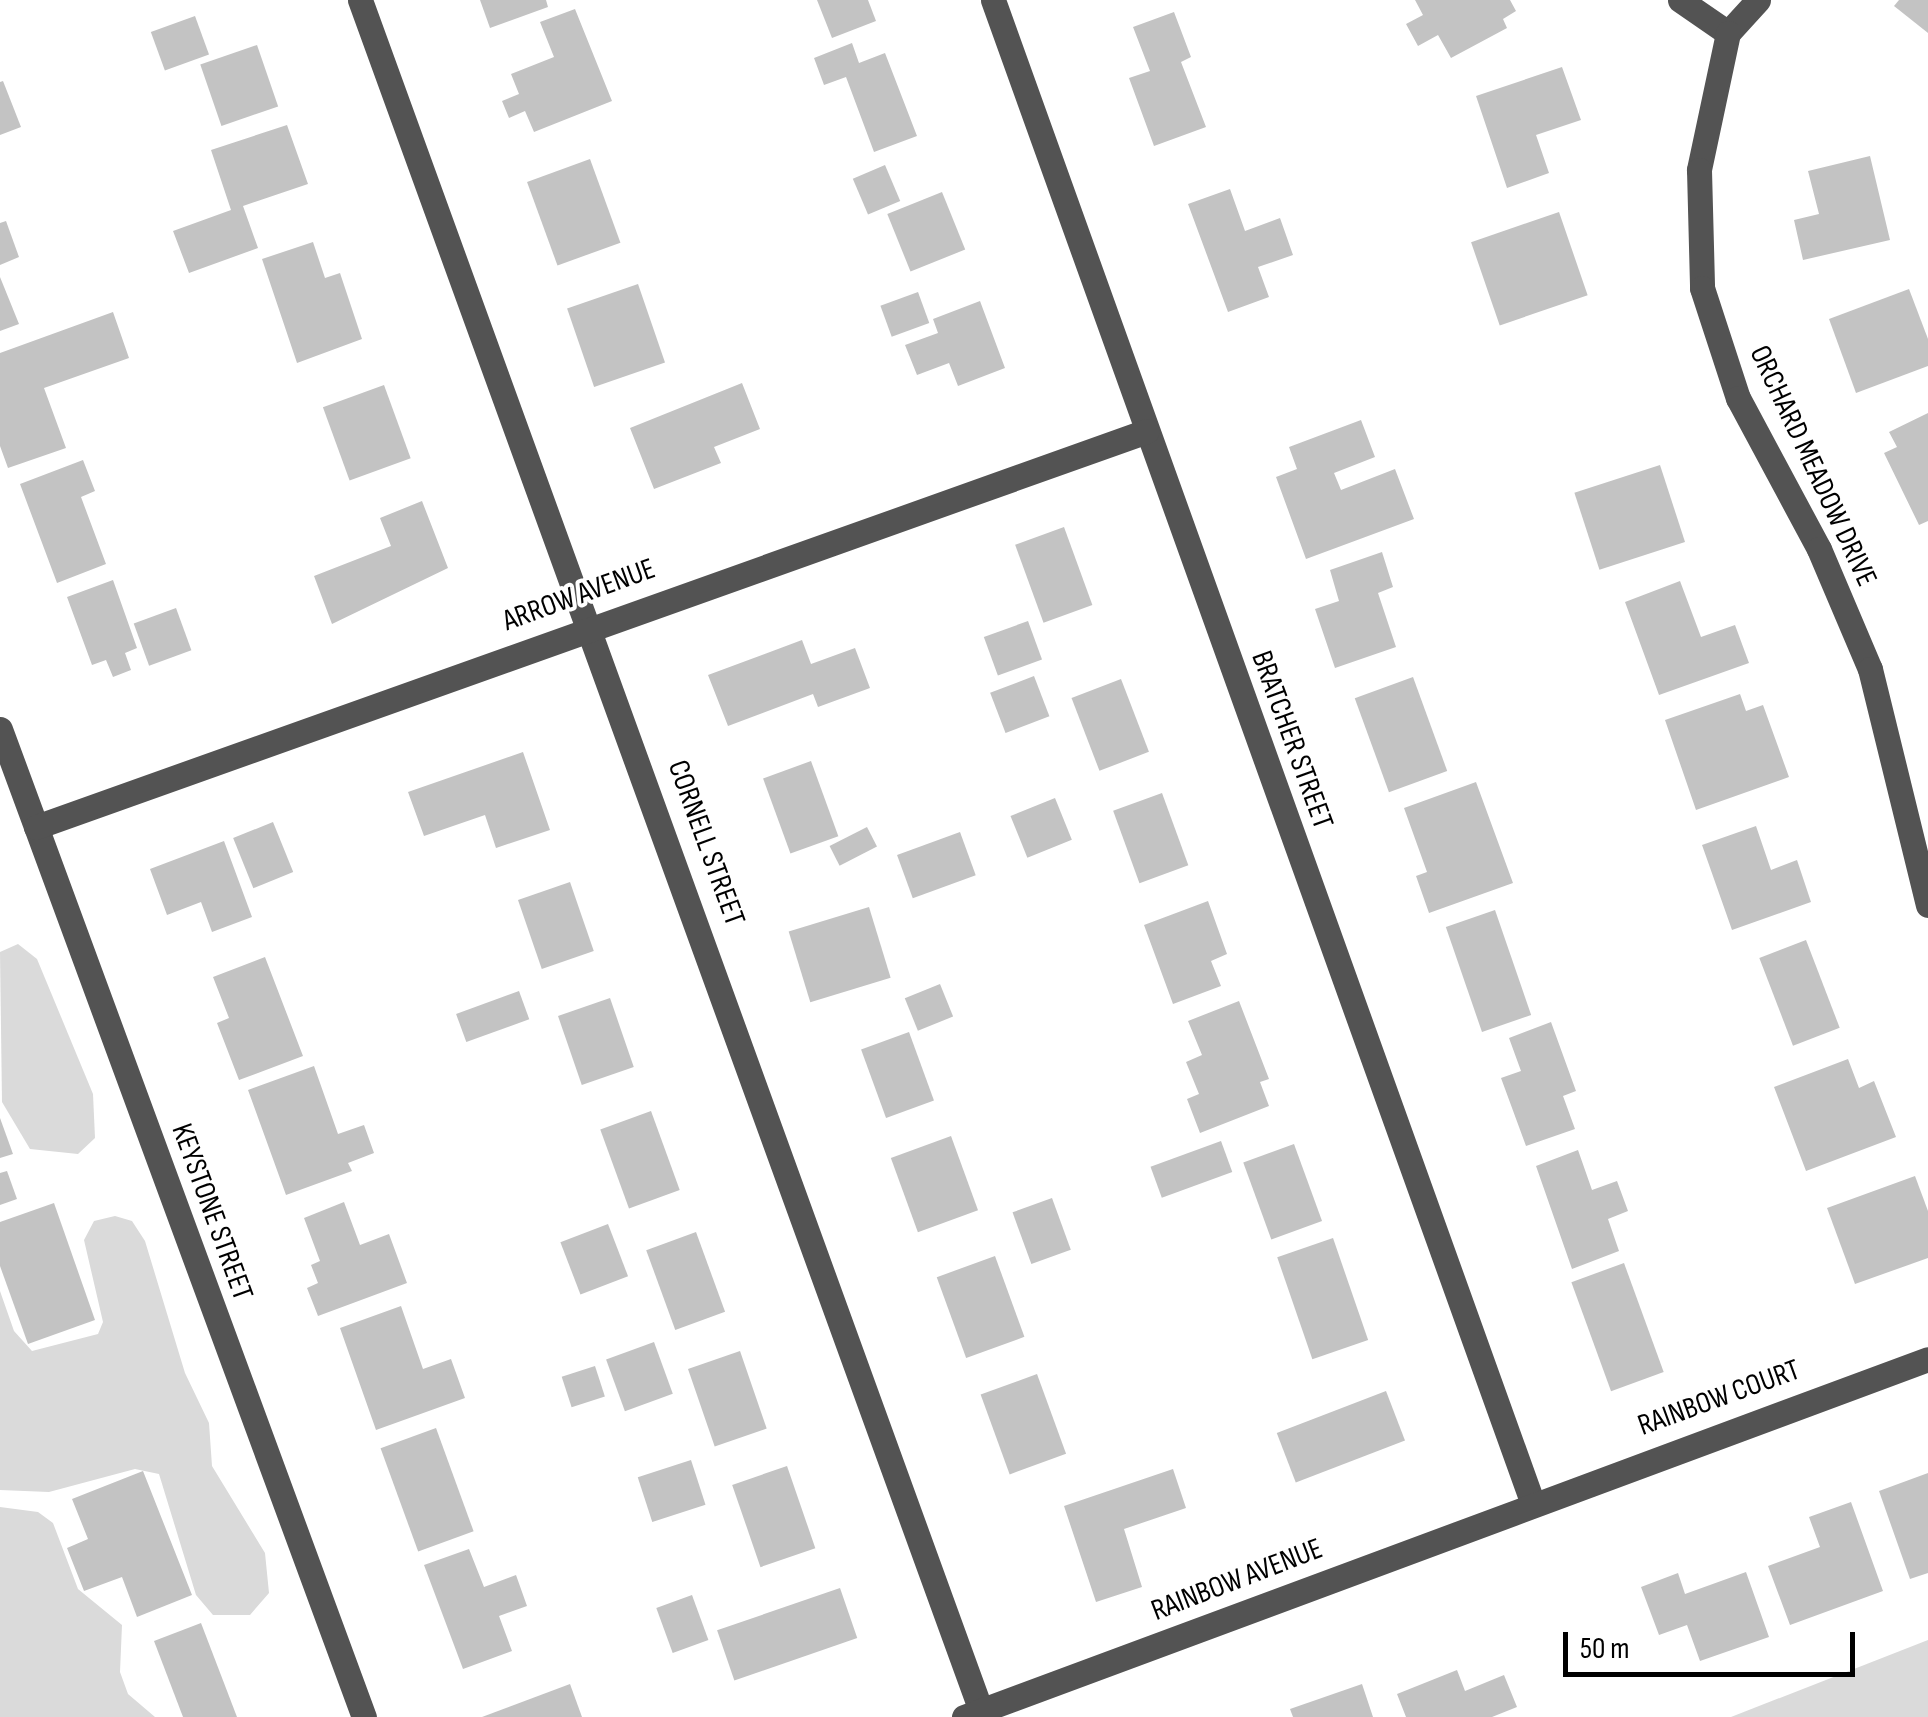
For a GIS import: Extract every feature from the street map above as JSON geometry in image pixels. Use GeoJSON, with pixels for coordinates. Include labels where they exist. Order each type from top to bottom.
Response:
{"type":"FeatureCollection","features":[{"type":"Feature","properties":{"kind":"street","name":"CORNELL STREET"},"geometry":{"type":"LineString","coordinates":[[360,0],[593,624],[972,1714]]}},
{"type":"Feature","properties":{"kind":"street","name":"BRATCHER STREET"},"geometry":{"type":"LineString","coordinates":[[993,0],[1532,1501]]}},
{"type":"Feature","properties":{"kind":"street"},"geometry":{"type":"LineString","coordinates":[[1680,0],[1728,33],[1758,0]]}},
{"type":"Feature","properties":{"kind":"street","name":"ORCHARD MEADOW DRIVE"},"geometry":{"type":"LineString","coordinates":[[1728,33],[1699,170],[1702,288],[1738,398],[1819,549],[1870,669],[1928,905]]}},
{"type":"Feature","properties":{"kind":"street","name":"ARROW AVENUE"},"geometry":{"type":"LineString","coordinates":[[36,827],[593,624],[1147,431]]}},
{"type":"Feature","properties":{"kind":"street","name":"KEYSTONE STREET"},"geometry":{"type":"LineString","coordinates":[[0,729],[364,1717]]}},
{"type":"Feature","properties":{"kind":"street","name":"RAINBOW COURT"},"geometry":{"type":"LineString","coordinates":[[1532,1501],[1928,1359]]}},
{"type":"Feature","properties":{"kind":"street","name":"RAINBOW AVENUE"},"geometry":{"type":"LineString","coordinates":[[972,1714],[1532,1501]]}},
{"type":"Feature","properties":{"kind":"shaded area"},"geometry":{"type":"Polygon","coordinates":[[[18,944],[37,959],[93,1094],[95,1138],[78,1154],[30,1149],[2,1102],[0,952],[18,944]]]}},
{"type":"Feature","properties":{"kind":"shaded area"},"geometry":{"type":"Polygon","coordinates":[[[115,1216],[132,1221],[145,1241],[185,1373],[209,1423],[212,1466],[265,1553],[269,1593],[250,1615],[213,1615],[196,1595],[159,1474],[135,1469],[49,1492],[0,1490],[0,1291],[14,1331],[32,1351],[98,1334],[103,1322],[84,1240],[94,1221],[115,1216]]]}},
{"type":"Feature","properties":{"kind":"shaded area"},"geometry":{"type":"Polygon","coordinates":[[[0,1507],[38,1512],[53,1523],[78,1589],[122,1625],[120,1672],[128,1694],[155,1717],[0,1717],[0,1507]]]}},
{"type":"Feature","properties":{"kind":"shaded area"},"geometry":{"type":"Polygon","coordinates":[[[1928,1640],[1928,1717],[1731,1717],[1928,1640]]]}},
{"type":"Feature","properties":{"kind":"building"},"geometry":{"type":"Polygon","coordinates":[[[480,0],[546,0],[548,7],[490,28],[480,0]]]}},
{"type":"Feature","properties":{"kind":"building"},"geometry":{"type":"Polygon","coordinates":[[[817,0],[868,0],[876,21],[832,38],[817,0]]]}},
{"type":"Feature","properties":{"kind":"building"},"geometry":{"type":"Polygon","coordinates":[[[1415,0],[1510,0],[1516,11],[1503,19],[1507,28],[1451,58],[1438,35],[1418,46],[1406,24],[1423,15],[1415,0]]]}},
{"type":"Feature","properties":{"kind":"building"},"geometry":{"type":"Polygon","coordinates":[[[1899,0],[1928,0],[1928,33],[1894,6],[1899,0]]]}},
{"type":"Feature","properties":{"kind":"building"},"geometry":{"type":"Polygon","coordinates":[[[575,9],[612,101],[534,132],[525,111],[509,118],[502,101],[519,94],[511,74],[554,57],[540,22],[575,9]]]}},
{"type":"Feature","properties":{"kind":"building"},"geometry":{"type":"Polygon","coordinates":[[[1174,12],[1191,57],[1181,62],[1206,127],[1154,146],[1129,78],[1150,71],[1133,27],[1174,12]]]}},
{"type":"Feature","properties":{"kind":"building"},"geometry":{"type":"Polygon","coordinates":[[[195,16],[209,55],[165,71],[151,32],[195,16]]]}},
{"type":"Feature","properties":{"kind":"building"},"geometry":{"type":"Polygon","coordinates":[[[852,43],[859,63],[885,53],[917,136],[874,152],[846,77],[824,85],[814,58],[852,43]]]}},
{"type":"Feature","properties":{"kind":"building"},"geometry":{"type":"Polygon","coordinates":[[[257,45],[278,106],[221,126],[200,65],[257,45]]]}},
{"type":"Feature","properties":{"kind":"building"},"geometry":{"type":"Polygon","coordinates":[[[1562,67],[1581,120],[1536,135],[1549,173],[1507,188],[1476,96],[1562,67]]]}},
{"type":"Feature","properties":{"kind":"building"},"geometry":{"type":"Polygon","coordinates":[[[3,81],[21,127],[0,135],[0,82],[3,81]]]}},
{"type":"Feature","properties":{"kind":"building"},"geometry":{"type":"Polygon","coordinates":[[[287,125],[308,184],[243,206],[258,248],[189,273],[173,231],[231,210],[211,150],[287,125]]]}},
{"type":"Feature","properties":{"kind":"building"},"geometry":{"type":"Polygon","coordinates":[[[1870,156],[1890,240],[1803,260],[1794,220],[1819,214],[1808,171],[1870,156]]]}},
{"type":"Feature","properties":{"kind":"building"},"geometry":{"type":"Polygon","coordinates":[[[590,159],[620,243],[557,266],[527,182],[590,159]]]}},
{"type":"Feature","properties":{"kind":"building"},"geometry":{"type":"Polygon","coordinates":[[[885,165],[900,201],[868,215],[853,179],[885,165]]]}},
{"type":"Feature","properties":{"kind":"building"},"geometry":{"type":"Polygon","coordinates":[[[1230,189],[1245,231],[1280,218],[1293,255],[1258,267],[1269,297],[1228,312],[1188,204],[1230,189]]]}},
{"type":"Feature","properties":{"kind":"building"},"geometry":{"type":"Polygon","coordinates":[[[942,192],[965,249],[911,272],[887,214],[942,192]]]}},
{"type":"Feature","properties":{"kind":"building"},"geometry":{"type":"Polygon","coordinates":[[[1559,212],[1588,295],[1500,325],[1471,242],[1559,212]]]}},
{"type":"Feature","properties":{"kind":"building"},"geometry":{"type":"Polygon","coordinates":[[[6,221],[19,257],[0,265],[0,223],[6,221]]]}},
{"type":"Feature","properties":{"kind":"building"},"geometry":{"type":"Polygon","coordinates":[[[313,242],[325,278],[340,273],[362,339],[297,363],[262,259],[313,242]]]}},
{"type":"Feature","properties":{"kind":"building"},"geometry":{"type":"Polygon","coordinates":[[[0,277],[19,324],[0,331],[0,277]]]}},
{"type":"Feature","properties":{"kind":"building"},"geometry":{"type":"Polygon","coordinates":[[[638,284],[665,362],[594,387],[567,308],[638,284]]]}},
{"type":"Feature","properties":{"kind":"building"},"geometry":{"type":"Polygon","coordinates":[[[1909,289],[1928,339],[1928,366],[1856,393],[1829,319],[1909,289]]]}},
{"type":"Feature","properties":{"kind":"building"},"geometry":{"type":"Polygon","coordinates":[[[918,292],[929,323],[892,337],[880,306],[918,292]]]}},
{"type":"Feature","properties":{"kind":"building"},"geometry":{"type":"Polygon","coordinates":[[[980,301],[1005,368],[958,386],[949,363],[917,375],[905,345],[938,333],[933,319],[980,301]]]}},
{"type":"Feature","properties":{"kind":"building"},"geometry":{"type":"Polygon","coordinates":[[[113,312],[129,358],[44,388],[66,448],[8,468],[0,446],[0,353],[113,312]]]}},
{"type":"Feature","properties":{"kind":"building"},"geometry":{"type":"Polygon","coordinates":[[[742,383],[760,429],[714,447],[721,463],[654,489],[630,428],[742,383]]]}},
{"type":"Feature","properties":{"kind":"building"},"geometry":{"type":"Polygon","coordinates":[[[384,385],[411,458],[350,481],[323,407],[384,385]]]}},
{"type":"Feature","properties":{"kind":"building"},"geometry":{"type":"Polygon","coordinates":[[[1928,413],[1928,521],[1919,525],[1884,453],[1897,447],[1889,432],[1928,413]]]}},
{"type":"Feature","properties":{"kind":"building"},"geometry":{"type":"Polygon","coordinates":[[[1361,420],[1375,457],[1334,473],[1341,490],[1395,469],[1414,519],[1306,559],[1276,477],[1297,469],[1289,447],[1361,420]]]}},
{"type":"Feature","properties":{"kind":"building"},"geometry":{"type":"Polygon","coordinates":[[[83,460],[95,491],[81,497],[106,564],[57,583],[20,484],[83,460]]]}},
{"type":"Feature","properties":{"kind":"building"},"geometry":{"type":"Polygon","coordinates":[[[1660,465],[1685,542],[1599,570],[1574,493],[1660,465]]]}},
{"type":"Feature","properties":{"kind":"building"},"geometry":{"type":"Polygon","coordinates":[[[422,501],[448,568],[332,624],[314,576],[391,546],[380,518],[422,501]]]}},
{"type":"Feature","properties":{"kind":"building"},"geometry":{"type":"Polygon","coordinates":[[[1064,527],[1092,605],[1044,623],[1015,545],[1064,527]]]}},
{"type":"Feature","properties":{"kind":"building"},"geometry":{"type":"Polygon","coordinates":[[[1382,552],[1393,587],[1378,593],[1396,647],[1335,668],[1315,609],[1339,601],[1330,570],[1382,552]]]}},
{"type":"Feature","properties":{"kind":"building"},"geometry":{"type":"Polygon","coordinates":[[[113,580],[137,648],[125,653],[131,670],[113,677],[106,660],[92,665],[67,597],[113,580]]]}},
{"type":"Feature","properties":{"kind":"building"},"geometry":{"type":"Polygon","coordinates":[[[1680,581],[1701,637],[1735,625],[1749,663],[1659,695],[1625,602],[1680,581]]]}},
{"type":"Feature","properties":{"kind":"building"},"geometry":{"type":"Polygon","coordinates":[[[176,608],[191,650],[149,666],[134,623],[176,608]]]}},
{"type":"Feature","properties":{"kind":"building"},"geometry":{"type":"Polygon","coordinates":[[[1028,621],[1042,660],[998,676],[984,637],[1028,621]]]}},
{"type":"Feature","properties":{"kind":"building"},"geometry":{"type":"Polygon","coordinates":[[[802,640],[811,664],[855,648],[870,688],[818,707],[813,694],[728,726],[708,675],[802,640]]]}},
{"type":"Feature","properties":{"kind":"building"},"geometry":{"type":"Polygon","coordinates":[[[1034,676],[1049,716],[1006,733],[990,693],[1034,676]]]}},
{"type":"Feature","properties":{"kind":"building"},"geometry":{"type":"Polygon","coordinates":[[[1413,677],[1447,771],[1389,792],[1355,698],[1413,677]]]}},
{"type":"Feature","properties":{"kind":"building"},"geometry":{"type":"Polygon","coordinates":[[[1121,679],[1149,752],[1099,771],[1072,698],[1121,679]]]}},
{"type":"Feature","properties":{"kind":"building"},"geometry":{"type":"Polygon","coordinates":[[[1740,694],[1746,711],[1763,705],[1789,777],[1696,810],[1665,720],[1740,694]]]}},
{"type":"Feature","properties":{"kind":"building"},"geometry":{"type":"Polygon","coordinates":[[[523,752],[550,830],[496,848],[485,815],[424,836],[408,792],[523,752]]]}},
{"type":"Feature","properties":{"kind":"building"},"geometry":{"type":"Polygon","coordinates":[[[811,761],[838,836],[790,854],[763,778],[811,761]]]}},
{"type":"Feature","properties":{"kind":"building"},"geometry":{"type":"Polygon","coordinates":[[[1476,782],[1513,883],[1429,913],[1416,876],[1427,872],[1404,808],[1476,782]]]}},
{"type":"Feature","properties":{"kind":"building"},"geometry":{"type":"Polygon","coordinates":[[[1162,793],[1188,865],[1139,883],[1113,811],[1162,793]]]}},
{"type":"Feature","properties":{"kind":"building"},"geometry":{"type":"Polygon","coordinates":[[[1055,798],[1072,840],[1027,858],[1010,816],[1055,798]]]}},
{"type":"Feature","properties":{"kind":"building"},"geometry":{"type":"Polygon","coordinates":[[[273,822],[293,872],[253,888],[233,838],[273,822]]]}},
{"type":"Feature","properties":{"kind":"building"},"geometry":{"type":"Polygon","coordinates":[[[1756,826],[1771,870],[1797,860],[1811,902],[1732,930],[1702,845],[1756,826]]]}},
{"type":"Feature","properties":{"kind":"building"},"geometry":{"type":"Polygon","coordinates":[[[867,827],[877,847],[840,866],[830,846],[867,827]]]}},
{"type":"Feature","properties":{"kind":"building"},"geometry":{"type":"Polygon","coordinates":[[[960,832],[976,875],[913,898],[897,855],[960,832]]]}},
{"type":"Feature","properties":{"kind":"building"},"geometry":{"type":"Polygon","coordinates":[[[224,841],[252,917],[212,932],[201,902],[167,915],[150,869],[224,841]]]}},
{"type":"Feature","properties":{"kind":"building"},"geometry":{"type":"Polygon","coordinates":[[[570,882],[594,951],[542,969],[518,900],[570,882]]]}},
{"type":"Feature","properties":{"kind":"building"},"geometry":{"type":"Polygon","coordinates":[[[1208,901],[1227,954],[1211,961],[1221,986],[1173,1004],[1144,925],[1208,901]]]}},
{"type":"Feature","properties":{"kind":"building"},"geometry":{"type":"Polygon","coordinates":[[[869,907],[891,978],[810,1002],[789,932],[869,907]]]}},
{"type":"Feature","properties":{"kind":"building"},"geometry":{"type":"Polygon","coordinates":[[[1495,910],[1531,1015],[1482,1032],[1446,927],[1495,910]]]}},
{"type":"Feature","properties":{"kind":"building"},"geometry":{"type":"Polygon","coordinates":[[[1806,940],[1840,1028],[1793,1046],[1759,958],[1806,940]]]}},
{"type":"Feature","properties":{"kind":"building"},"geometry":{"type":"Polygon","coordinates":[[[265,957],[303,1056],[239,1080],[217,1023],[229,1018],[213,977],[265,957]]]}},
{"type":"Feature","properties":{"kind":"building"},"geometry":{"type":"Polygon","coordinates":[[[940,984],[953,1016],[918,1031],[905,998],[940,984]]]}},
{"type":"Feature","properties":{"kind":"building"},"geometry":{"type":"Polygon","coordinates":[[[519,991],[529,1019],[466,1042],[456,1014],[519,991]]]}},
{"type":"Feature","properties":{"kind":"building"},"geometry":{"type":"Polygon","coordinates":[[[610,998],[634,1067],[582,1085],[558,1016],[610,998]]]}},
{"type":"Feature","properties":{"kind":"building"},"geometry":{"type":"Polygon","coordinates":[[[1239,1001],[1269,1079],[1260,1082],[1269,1106],[1200,1133],[1187,1099],[1199,1094],[1186,1062],[1202,1055],[1188,1021],[1239,1001]]]}},
{"type":"Feature","properties":{"kind":"building"},"geometry":{"type":"Polygon","coordinates":[[[1551,1022],[1576,1091],[1563,1096],[1575,1129],[1526,1146],[1501,1078],[1521,1071],[1509,1038],[1551,1022]]]}},
{"type":"Feature","properties":{"kind":"building"},"geometry":{"type":"Polygon","coordinates":[[[909,1032],[934,1101],[886,1118],[861,1049],[909,1032]]]}},
{"type":"Feature","properties":{"kind":"building"},"geometry":{"type":"Polygon","coordinates":[[[1848,1059],[1859,1088],[1874,1081],[1896,1137],[1806,1171],[1774,1087],[1848,1059]]]}},
{"type":"Feature","properties":{"kind":"building"},"geometry":{"type":"Polygon","coordinates":[[[314,1066],[338,1134],[364,1125],[374,1153],[348,1163],[352,1171],[286,1195],[248,1090],[314,1066]]]}},
{"type":"Feature","properties":{"kind":"building"},"geometry":{"type":"Polygon","coordinates":[[[651,1111],[680,1190],[629,1208],[600,1129],[651,1111]]]}},
{"type":"Feature","properties":{"kind":"building"},"geometry":{"type":"Polygon","coordinates":[[[0,1118],[13,1154],[0,1158],[0,1118]]]}},
{"type":"Feature","properties":{"kind":"building"},"geometry":{"type":"Polygon","coordinates":[[[951,1136],[978,1210],[918,1232],[891,1158],[951,1136]]]}},
{"type":"Feature","properties":{"kind":"building"},"geometry":{"type":"Polygon","coordinates":[[[1221,1141],[1232,1172],[1162,1198],[1151,1167],[1221,1141]]]}},
{"type":"Feature","properties":{"kind":"building"},"geometry":{"type":"Polygon","coordinates":[[[1294,1144],[1322,1221],[1271,1240],[1243,1162],[1294,1144]]]}},
{"type":"Feature","properties":{"kind":"building"},"geometry":{"type":"Polygon","coordinates":[[[1578,1150],[1592,1190],[1617,1181],[1628,1211],[1608,1219],[1619,1251],[1572,1269],[1536,1166],[1578,1150]]]}},
{"type":"Feature","properties":{"kind":"building"},"geometry":{"type":"Polygon","coordinates":[[[7,1171],[17,1199],[0,1205],[0,1173],[7,1171]]]}},
{"type":"Feature","properties":{"kind":"building"},"geometry":{"type":"Polygon","coordinates":[[[1915,1176],[1928,1211],[1928,1258],[1855,1284],[1827,1208],[1915,1176]]]}},
{"type":"Feature","properties":{"kind":"building"},"geometry":{"type":"Polygon","coordinates":[[[1052,1198],[1071,1250],[1031,1264],[1013,1212],[1052,1198]]]}},
{"type":"Feature","properties":{"kind":"building"},"geometry":{"type":"Polygon","coordinates":[[[344,1202],[360,1245],[389,1234],[407,1283],[318,1316],[307,1288],[318,1283],[311,1265],[320,1261],[304,1218],[344,1202]]]}},
{"type":"Feature","properties":{"kind":"building"},"geometry":{"type":"Polygon","coordinates":[[[54,1203],[95,1320],[28,1344],[0,1266],[0,1222],[54,1203]]]}},
{"type":"Feature","properties":{"kind":"building"},"geometry":{"type":"Polygon","coordinates":[[[608,1224],[628,1276],[580,1295],[560,1242],[608,1224]]]}},
{"type":"Feature","properties":{"kind":"building"},"geometry":{"type":"Polygon","coordinates":[[[696,1232],[725,1312],[675,1330],[646,1250],[696,1232]]]}},
{"type":"Feature","properties":{"kind":"building"},"geometry":{"type":"Polygon","coordinates":[[[1333,1238],[1368,1340],[1312,1359],[1277,1257],[1333,1238]]]}},
{"type":"Feature","properties":{"kind":"building"},"geometry":{"type":"Polygon","coordinates":[[[995,1256],[1024,1337],[966,1358],[937,1277],[995,1256]]]}},
{"type":"Feature","properties":{"kind":"building"},"geometry":{"type":"Polygon","coordinates":[[[1624,1263],[1664,1372],[1611,1391],[1571,1282],[1624,1263]]]}},
{"type":"Feature","properties":{"kind":"building"},"geometry":{"type":"Polygon","coordinates":[[[401,1306],[423,1369],[451,1359],[465,1398],[376,1430],[340,1328],[401,1306]]]}},
{"type":"Feature","properties":{"kind":"building"},"geometry":{"type":"Polygon","coordinates":[[[654,1342],[673,1394],[625,1411],[606,1359],[654,1342]]]}},
{"type":"Feature","properties":{"kind":"building"},"geometry":{"type":"Polygon","coordinates":[[[740,1351],[767,1429],[715,1446],[688,1369],[740,1351]]]}},
{"type":"Feature","properties":{"kind":"building"},"geometry":{"type":"Polygon","coordinates":[[[595,1366],[605,1396],[572,1407],[562,1377],[595,1366]]]}},
{"type":"Feature","properties":{"kind":"building"},"geometry":{"type":"Polygon","coordinates":[[[1037,1374],[1066,1454],[1010,1474],[981,1395],[1037,1374]]]}},
{"type":"Feature","properties":{"kind":"building"},"geometry":{"type":"Polygon","coordinates":[[[1386,1391],[1405,1440],[1296,1482],[1277,1433],[1386,1391]]]}},
{"type":"Feature","properties":{"kind":"building"},"geometry":{"type":"Polygon","coordinates":[[[436,1428],[474,1531],[418,1552],[381,1448],[436,1428]]]}},
{"type":"Feature","properties":{"kind":"building"},"geometry":{"type":"Polygon","coordinates":[[[691,1460],[706,1505],[652,1522],[638,1477],[691,1460]]]}},
{"type":"Feature","properties":{"kind":"building"},"geometry":{"type":"Polygon","coordinates":[[[787,1466],[815,1548],[760,1567],[732,1485],[787,1466]]]}},
{"type":"Feature","properties":{"kind":"building"},"geometry":{"type":"Polygon","coordinates":[[[1173,1469],[1186,1508],[1124,1529],[1142,1587],[1096,1602],[1064,1506],[1173,1469]]]}},
{"type":"Feature","properties":{"kind":"building"},"geometry":{"type":"Polygon","coordinates":[[[143,1471],[192,1595],[137,1617],[122,1577],[84,1591],[67,1548],[88,1539],[72,1499],[143,1471]]]}},
{"type":"Feature","properties":{"kind":"building"},"geometry":{"type":"Polygon","coordinates":[[[1928,1473],[1928,1573],[1910,1579],[1879,1491],[1928,1473]]]}},
{"type":"Feature","properties":{"kind":"building"},"geometry":{"type":"Polygon","coordinates":[[[1851,1502],[1883,1591],[1790,1625],[1768,1566],[1820,1547],[1809,1517],[1851,1502]]]}},
{"type":"Feature","properties":{"kind":"building"},"geometry":{"type":"Polygon","coordinates":[[[469,1549],[484,1587],[516,1575],[527,1606],[499,1616],[512,1651],[463,1669],[424,1565],[469,1549]]]}},
{"type":"Feature","properties":{"kind":"building"},"geometry":{"type":"Polygon","coordinates":[[[1746,1572],[1769,1637],[1700,1661],[1687,1625],[1659,1635],[1641,1587],[1678,1573],[1685,1594],[1746,1572]]]}},
{"type":"Feature","properties":{"kind":"building"},"geometry":{"type":"Polygon","coordinates":[[[840,1588],[857,1638],[734,1680],[717,1630],[840,1588]]]}},
{"type":"Feature","properties":{"kind":"building"},"geometry":{"type":"Polygon","coordinates":[[[692,1595],[708,1640],[673,1653],[656,1608],[692,1595]]]}},
{"type":"Feature","properties":{"kind":"building"},"geometry":{"type":"Polygon","coordinates":[[[201,1623],[237,1717],[183,1717],[154,1641],[201,1623]]]}},
{"type":"Feature","properties":{"kind":"building"},"geometry":{"type":"Polygon","coordinates":[[[1457,1670],[1465,1691],[1504,1675],[1517,1707],[1492,1717],[1406,1717],[1397,1694],[1457,1670]]]}},
{"type":"Feature","properties":{"kind":"building"},"geometry":{"type":"Polygon","coordinates":[[[570,1684],[582,1717],[482,1717],[570,1684]]]}},
{"type":"Feature","properties":{"kind":"building"},"geometry":{"type":"Polygon","coordinates":[[[1362,1684],[1373,1717],[1293,1717],[1290,1709],[1362,1684]]]}}]}
